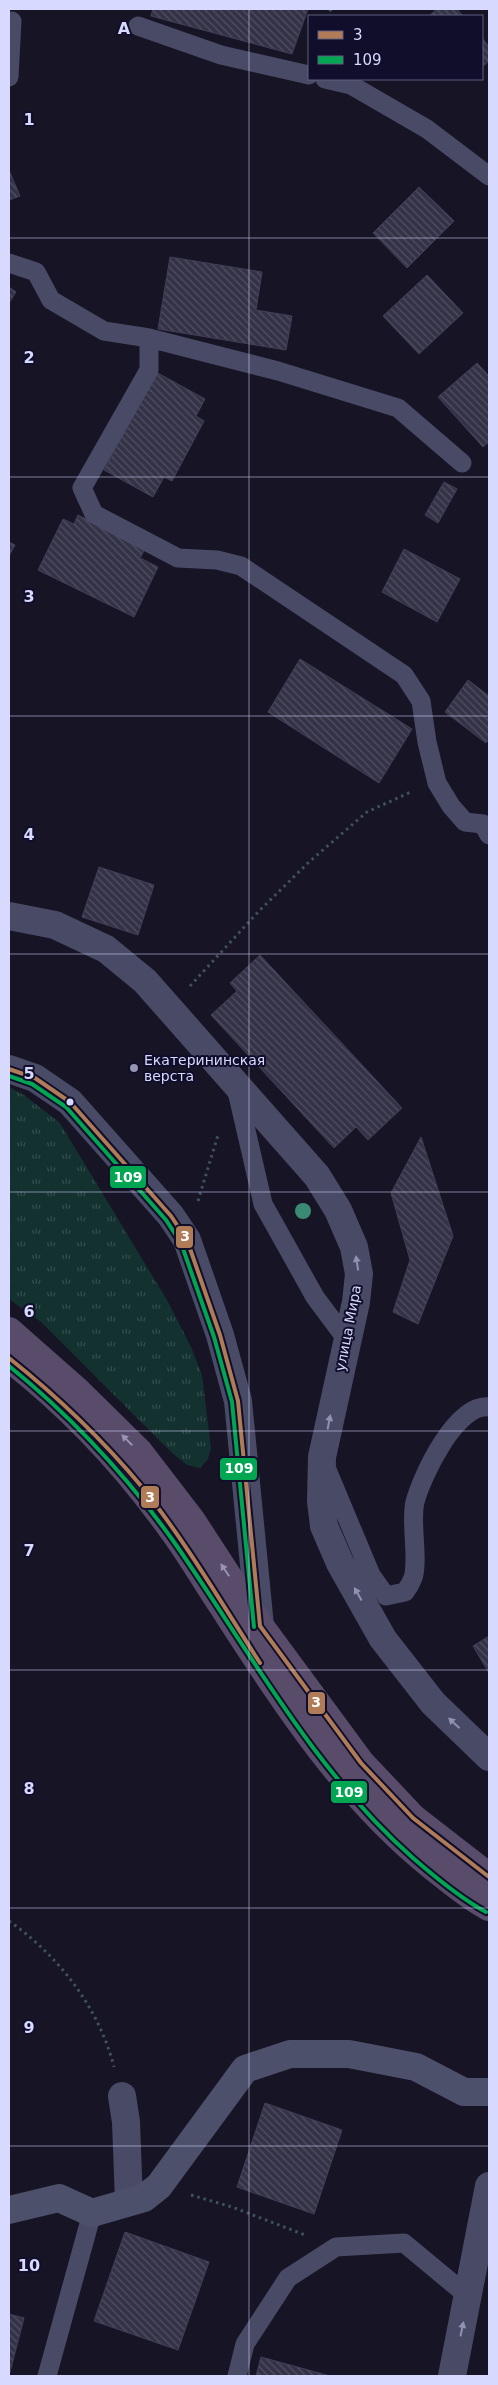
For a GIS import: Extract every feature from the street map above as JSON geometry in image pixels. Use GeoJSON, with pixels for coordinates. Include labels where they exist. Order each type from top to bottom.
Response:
{"type":"FeatureCollection","features":[{"type":"Feature","properties":{"kind":"highway"},"geometry":{"type":"LineString","coordinates":[[9,1331],[77,1391],[139,1452],[192,1521],[260,1626],[362,1763],[413,1818],[489,1877]]}},
{"type":"Feature","properties":{"kind":"highway"},"geometry":{"type":"LineString","coordinates":[[9,1358],[67,1408],[123,1464],[173,1530],[296,1717],[347,1784],[411,1849],[472,1898],[489,1907]]}},
{"type":"Feature","properties":{"kind":"main road"},"geometry":{"type":"LineString","coordinates":[[9,2210],[59,2198],[92,2213],[144,2198],[159,2186],[245,2069],[290,2054],[350,2054],[388,2061],[416,2067],[464,2092],[489,2092]]}},
{"type":"Feature","properties":{"kind":"street","name":"улица Мира"},"geometry":{"type":"LineString","coordinates":[[9,916],[55,925],[106,949],[145,981],[317,1176],[338,1210],[354,1247],[359,1274],[356,1302],[322,1457],[321,1501],[324,1526],[340,1563],[383,1639],[433,1703],[489,1757]]}},
{"type":"Feature","properties":{"kind":"street"},"geometry":{"type":"LineString","coordinates":[[9,1069],[35,1078],[70,1102],[171,1216],[187,1240],[220,1335],[238,1401],[260,1626]]}},
{"type":"Feature","properties":{"kind":"street"},"geometry":{"type":"LineString","coordinates":[[122,2096],[126,2122],[129,2202]]}},
{"type":"Feature","properties":{"kind":"street"},"geometry":{"type":"LineString","coordinates":[[452,2376],[469,2297],[489,2186]]}},
{"type":"Feature","properties":{"kind":"lane"},"geometry":{"type":"LineString","coordinates":[[9,77],[12,21]]}},
{"type":"Feature","properties":{"kind":"lane"},"geometry":{"type":"LineString","coordinates":[[138,26],[221,55],[308,75]]}},
{"type":"Feature","properties":{"kind":"lane"},"geometry":{"type":"LineString","coordinates":[[329,80],[351,85],[426,129],[489,176]]}},
{"type":"Feature","properties":{"kind":"lane"},"geometry":{"type":"LineString","coordinates":[[9,263],[36,272],[51,300],[104,331],[149,338],[278,371],[398,408],[462,463]]}},
{"type":"Feature","properties":{"kind":"lane"},"geometry":{"type":"LineString","coordinates":[[149,338],[149,370],[82,488],[94,514],[178,558],[218,560],[240,566],[404,675],[421,701],[427,742],[438,783],[451,806],[465,822],[487,826]]}},
{"type":"Feature","properties":{"kind":"lane"},"geometry":{"type":"LineString","coordinates":[[234,1081],[264,1204],[315,1297],[347,1340]]}},
{"type":"Feature","properties":{"kind":"lane"},"geometry":{"type":"LineString","coordinates":[[322,1457],[371,1575],[386,1596],[405,1592],[413,1578],[415,1503],[438,1448],[466,1416],[486,1406],[489,1407]]}},
{"type":"Feature","properties":{"kind":"lane"},"geometry":{"type":"LineString","coordinates":[[47,2376],[92,2213]]}},
{"type":"Feature","properties":{"kind":"lane"},"geometry":{"type":"LineString","coordinates":[[237,2376],[245,2344],[288,2278],[336,2247],[404,2243],[469,2297]]}},
{"type":"Feature","properties":{"kind":"path"},"geometry":{"type":"LineString","coordinates":[[169,1008],[287,883],[367,812],[400,796],[438,783]]}},
{"type":"Feature","properties":{"kind":"path"},"geometry":{"type":"LineString","coordinates":[[187,1240],[220,1128]]}},
{"type":"Feature","properties":{"kind":"path"},"geometry":{"type":"LineString","coordinates":[[9,1921],[26,1933],[70,1978],[92,2011],[109,2048],[122,2096]]}},
{"type":"Feature","properties":{"kind":"path"},"geometry":{"type":"LineString","coordinates":[[159,2186],[232,2207],[336,2247]]}},
{"type":"Feature","properties":{"kind":"green space"},"geometry":{"type":"Polygon","coordinates":[[[9,1087],[24,1095],[60,1123],[167,1300],[191,1347],[202,1375],[211,1448],[208,1459],[200,1468],[187,1465],[171,1452],[41,1322],[9,1299],[9,1087]]]}},
{"type":"Feature","properties":{"kind":"building"},"geometry":{"type":"Polygon","coordinates":[[[153,9],[308,9],[292,54],[151,16],[153,9]]]}},
{"type":"Feature","properties":{"kind":"building"},"geometry":{"type":"Polygon","coordinates":[[[437,9],[457,9],[462,15],[430,15],[437,9]]]}},
{"type":"Feature","properties":{"kind":"building"},"geometry":{"type":"Polygon","coordinates":[[[483,39],[489,47],[489,61],[483,66],[483,39]]]}},
{"type":"Feature","properties":{"kind":"building"},"geometry":{"type":"Polygon","coordinates":[[[9,170],[20,196],[9,200],[9,170]]]}},
{"type":"Feature","properties":{"kind":"building"},"geometry":{"type":"Polygon","coordinates":[[[419,187],[454,221],[407,268],[373,233],[419,187]]]}},
{"type":"Feature","properties":{"kind":"building"},"geometry":{"type":"Polygon","coordinates":[[[170,257],[262,272],[256,310],[292,316],[286,350],[158,329],[170,257]]]}},
{"type":"Feature","properties":{"kind":"building"},"geometry":{"type":"Polygon","coordinates":[[[427,275],[463,313],[419,354],[383,316],[427,275]]]}},
{"type":"Feature","properties":{"kind":"building"},"geometry":{"type":"Polygon","coordinates":[[[9,287],[16,292],[9,303],[9,287]]]}},
{"type":"Feature","properties":{"kind":"building"},"geometry":{"type":"Polygon","coordinates":[[[477,363],[489,376],[489,442],[483,447],[438,397],[477,363]]]}},
{"type":"Feature","properties":{"kind":"building"},"geometry":{"type":"Polygon","coordinates":[[[156,372],[205,399],[196,416],[204,421],[172,481],[164,477],[153,497],[104,470],[156,372]]]}},
{"type":"Feature","properties":{"kind":"building"},"geometry":{"type":"Polygon","coordinates":[[[444,482],[457,489],[438,523],[425,515],[444,482]]]}},
{"type":"Feature","properties":{"kind":"building"},"geometry":{"type":"Polygon","coordinates":[[[78,515],[145,549],[140,558],[158,567],[134,617],[38,570],[63,519],[74,524],[78,515]]]}},
{"type":"Feature","properties":{"kind":"building"},"geometry":{"type":"Polygon","coordinates":[[[9,542],[15,545],[9,556],[9,542]]]}},
{"type":"Feature","properties":{"kind":"building"},"geometry":{"type":"Polygon","coordinates":[[[404,549],[460,579],[437,622],[382,592],[404,549]]]}},
{"type":"Feature","properties":{"kind":"building"},"geometry":{"type":"Polygon","coordinates":[[[300,659],[412,729],[379,783],[268,712],[300,659]]]}},
{"type":"Feature","properties":{"kind":"building"},"geometry":{"type":"Polygon","coordinates":[[[468,680],[489,696],[489,739],[486,743],[445,712],[468,680]]]}},
{"type":"Feature","properties":{"kind":"building"},"geometry":{"type":"Polygon","coordinates":[[[99,867],[154,885],[138,935],[82,917],[99,867]]]}},
{"type":"Feature","properties":{"kind":"building"},"geometry":{"type":"Polygon","coordinates":[[[260,955],[402,1108],[368,1140],[356,1127],[334,1148],[211,1015],[237,991],[230,983],[260,955]]]}},
{"type":"Feature","properties":{"kind":"building"},"geometry":{"type":"Polygon","coordinates":[[[421,1137],[453,1236],[418,1324],[393,1312],[410,1260],[391,1193],[421,1137]]]}},
{"type":"Feature","properties":{"kind":"building"},"geometry":{"type":"Polygon","coordinates":[[[489,1636],[489,1673],[473,1646],[489,1636]]]}},
{"type":"Feature","properties":{"kind":"building"},"geometry":{"type":"Polygon","coordinates":[[[265,2103],[342,2130],[314,2214],[237,2187],[265,2103]]]}},
{"type":"Feature","properties":{"kind":"building"},"geometry":{"type":"Polygon","coordinates":[[[125,2232],[209,2262],[178,2350],[94,2321],[125,2232]]]}},
{"type":"Feature","properties":{"kind":"building"},"geometry":{"type":"Polygon","coordinates":[[[9,2314],[24,2318],[9,2376],[9,2314]]]}},
{"type":"Feature","properties":{"kind":"building"},"geometry":{"type":"Polygon","coordinates":[[[261,2357],[330,2376],[256,2376],[261,2357]]]}},
{"type":"Feature","properties":{"kind":"transit line","name":"3"},"geometry":{"type":"LineString","coordinates":[[9,1069],[35,1078],[70,1102],[171,1216],[187,1240],[220,1335],[238,1401],[260,1626],[361,1763],[413,1818],[489,1877]]}},
{"type":"Feature","properties":{"kind":"transit line","name":"109"},"geometry":{"type":"LineString","coordinates":[[9,1076],[32,1084],[66,1107],[166,1220],[181,1243],[214,1337],[232,1402],[254,1627]]}},
{"type":"Feature","properties":{"kind":"transit line","name":"3"},"geometry":{"type":"LineString","coordinates":[[9,1358],[79,1419],[142,1487],[189,1551],[260,1663]]}},
{"type":"Feature","properties":{"kind":"transit line","name":"109"},"geometry":{"type":"LineString","coordinates":[[9,1366],[55,1406],[98,1448],[137,1494],[174,1542],[284,1708],[344,1786],[377,1823],[413,1858],[439,1880],[486,1912]]}},
{"type":"Feature","properties":{"kind":"place","name":"Екатерининская верста"},"geometry":{"type":"Point","coordinates":[134,1068]}}]}
